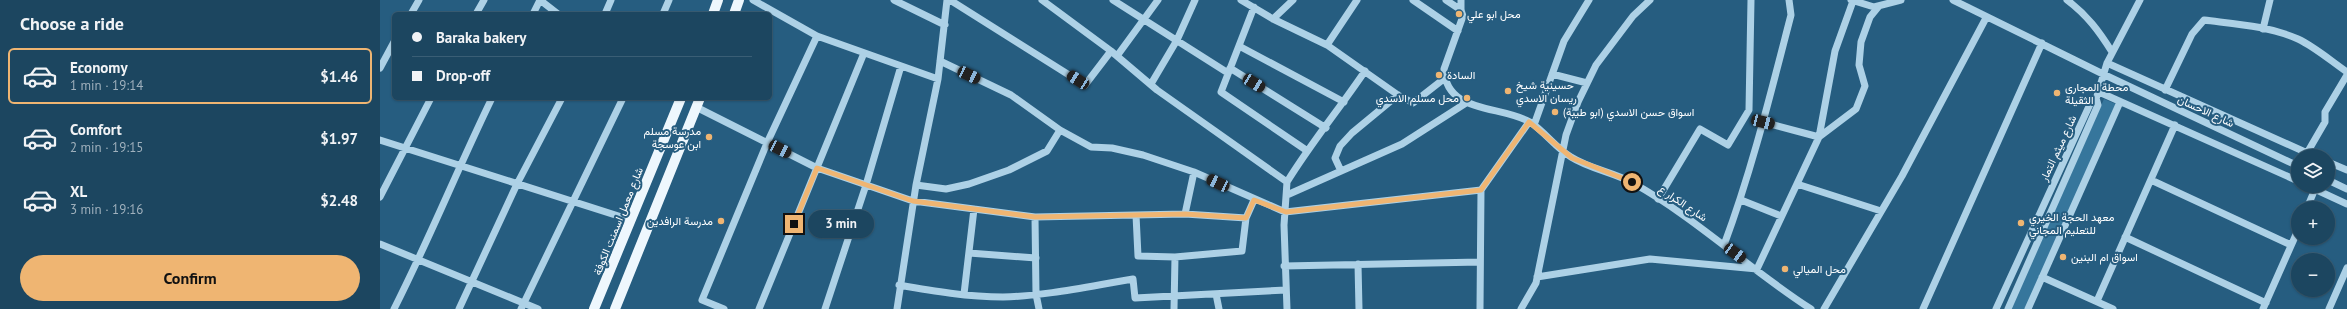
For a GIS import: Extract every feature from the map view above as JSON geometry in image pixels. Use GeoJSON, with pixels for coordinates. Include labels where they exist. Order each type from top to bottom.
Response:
{"type":"FeatureCollection","features":[{"type":"Feature","properties":{"kind":"main road"},"geometry":{"type":"LineString","coordinates":[[714,12],[718,0]]}},
{"type":"Feature","properties":{"kind":"main road"},"geometry":{"type":"LineString","coordinates":[[735,12],[739,0]]}},
{"type":"Feature","properties":{"kind":"main road","name":"شارع معمل اسمنت الكوفة"},"geometry":{"type":"LineString","coordinates":[[594,309],[680,100]]}},
{"type":"Feature","properties":{"kind":"main road"},"geometry":{"type":"LineString","coordinates":[[615,309],[698,103]]}},
{"type":"Feature","properties":{"kind":"street"},"geometry":{"type":"LineString","coordinates":[[411,12],[419,0]]}},
{"type":"Feature","properties":{"kind":"street"},"geometry":{"type":"LineString","coordinates":[[477,12],[484,0]]}},
{"type":"Feature","properties":{"kind":"street"},"geometry":{"type":"LineString","coordinates":[[534,12],[540,0],[555,12]]}},
{"type":"Feature","properties":{"kind":"street"},"geometry":{"type":"LineString","coordinates":[[606,12],[611,0]]}},
{"type":"Feature","properties":{"kind":"street"},"geometry":{"type":"LineString","coordinates":[[664,12],[669,0]]}},
{"type":"Feature","properties":{"kind":"street"},"geometry":{"type":"LineString","coordinates":[[754,0],[817,36],[938,79]]}},
{"type":"Feature","properties":{"kind":"street"},"geometry":{"type":"LineString","coordinates":[[894,0],[944,25]]}},
{"type":"Feature","properties":{"kind":"street"},"geometry":{"type":"LineString","coordinates":[[896,309],[916,184],[938,79],[944,25],[949,0],[1085,85],[1114,54],[1158,0]]}},
{"type":"Feature","properties":{"kind":"street"},"geometry":{"type":"LineString","coordinates":[[1042,0],[1151,84],[1287,182]]}},
{"type":"Feature","properties":{"kind":"street"},"geometry":{"type":"LineString","coordinates":[[1113,0],[1177,40],[1326,128]]}},
{"type":"Feature","properties":{"kind":"street"},"geometry":{"type":"LineString","coordinates":[[1151,84],[1177,40],[1196,0]]}},
{"type":"Feature","properties":{"kind":"street"},"geometry":{"type":"LineString","coordinates":[[1241,0],[1273,19],[1327,45],[1413,104],[1445,78]]}},
{"type":"Feature","properties":{"kind":"street"},"geometry":{"type":"LineString","coordinates":[[1273,19],[1293,0]]}},
{"type":"Feature","properties":{"kind":"street"},"geometry":{"type":"LineString","coordinates":[[1327,45],[1357,0]]}},
{"type":"Feature","properties":{"kind":"street"},"geometry":{"type":"LineString","coordinates":[[1412,0],[1458,31]]}},
{"type":"Feature","properties":{"kind":"street"},"geometry":{"type":"LineString","coordinates":[[1287,196],[1402,144],[1466,103],[1455,95],[1445,78],[1444,69],[1463,16],[1460,10],[1446,0]]}},
{"type":"Feature","properties":{"kind":"street"},"geometry":{"type":"LineString","coordinates":[[1460,10],[1461,0]]}},
{"type":"Feature","properties":{"kind":"street"},"geometry":{"type":"LineString","coordinates":[[1480,309],[1481,190],[1532,124],[1564,41],[1589,0]]}},
{"type":"Feature","properties":{"kind":"street"},"geometry":{"type":"LineString","coordinates":[[1521,309],[1537,277],[1564,152],[1566,135],[1578,102],[1596,65],[1633,16],[1650,0]]}},
{"type":"Feature","properties":{"kind":"street"},"geometry":{"type":"LineString","coordinates":[[1658,199],[1700,129],[1728,145],[1749,110],[1751,0]]}},
{"type":"Feature","properties":{"kind":"street"},"geometry":{"type":"LineString","coordinates":[[1724,245],[1741,200],[1763,122],[1791,15],[1789,0]]}},
{"type":"Feature","properties":{"kind":"street"},"geometry":{"type":"LineString","coordinates":[[1537,277],[1650,259],[1757,269],[1819,137],[1835,51],[1852,1],[1869,6],[1879,6],[1901,0]]}},
{"type":"Feature","properties":{"kind":"street","name":"شارع الاحسان"},"geometry":{"type":"LineString","coordinates":[[1953,0],[1986,18],[2042,43],[2105,75],[2291,163]]}},
{"type":"Feature","properties":{"kind":"street"},"geometry":{"type":"LineString","coordinates":[[2067,0],[2084,13],[2097,28],[2112,52]]}},
{"type":"Feature","properties":{"kind":"street"},"geometry":{"type":"LineString","coordinates":[[2140,0],[2107,63],[2105,75],[2097,95],[2120,102],[2175,125],[2291,178]]}},
{"type":"Feature","properties":{"kind":"street"},"geometry":{"type":"LineString","coordinates":[[2263,29],[2270,0]]}},
{"type":"Feature","properties":{"kind":"street"},"geometry":{"type":"LineString","coordinates":[[1819,137],[1856,109],[1864,86],[1859,64],[1861,42],[1870,17],[1879,6]]}},
{"type":"Feature","properties":{"kind":"street"},"geometry":{"type":"LineString","coordinates":[[1254,7],[1221,92],[1306,150]]}},
{"type":"Feature","properties":{"kind":"street"},"geometry":{"type":"LineString","coordinates":[[1824,309],[1881,211],[1986,18]]}},
{"type":"Feature","properties":{"kind":"street"},"geometry":{"type":"LineString","coordinates":[[2165,90],[2192,34],[2204,20],[2263,29],[2298,39],[2347,72]]}},
{"type":"Feature","properties":{"kind":"street"},"geometry":{"type":"LineString","coordinates":[[724,309],[702,300],[767,143],[817,36]]}},
{"type":"Feature","properties":{"kind":"street"},"geometry":{"type":"LineString","coordinates":[[1923,309],[2042,43]]}},
{"type":"Feature","properties":{"kind":"street"},"geometry":{"type":"LineString","coordinates":[[380,68],[392,46]]}},
{"type":"Feature","properties":{"kind":"street"},"geometry":{"type":"LineString","coordinates":[[1239,46],[1344,102]]}},
{"type":"Feature","properties":{"kind":"street"},"geometry":{"type":"LineString","coordinates":[[759,309],[864,53]]}},
{"type":"Feature","properties":{"kind":"street"},"geometry":{"type":"LineString","coordinates":[[940,61],[1011,95],[1060,130],[1091,147],[1112,148],[1143,155],[1194,172],[1254,200],[1286,212],[1481,190]]}},
{"type":"Feature","properties":{"kind":"street"},"geometry":{"type":"LineString","coordinates":[[2107,63],[2300,149]]}},
{"type":"Feature","properties":{"kind":"street"},"geometry":{"type":"LineString","coordinates":[[825,309],[866,185],[901,66]]}},
{"type":"Feature","properties":{"kind":"street"},"geometry":{"type":"LineString","coordinates":[[1287,309],[1284,266],[1287,182],[1306,150],[1326,128],[1366,71]]}},
{"type":"Feature","properties":{"kind":"street"},"geometry":{"type":"LineString","coordinates":[[1552,74],[1587,84]]}},
{"type":"Feature","properties":{"kind":"street"},"geometry":{"type":"LineString","coordinates":[[2313,149],[2325,122],[2325,112],[2347,75]]}},
{"type":"Feature","properties":{"kind":"street"},"geometry":{"type":"LineString","coordinates":[[1341,171],[1335,158],[1340,146],[1398,95]]}},
{"type":"Feature","properties":{"kind":"street","name":"شارع ميثم التمار"},"geometry":{"type":"LineString","coordinates":[[1996,309],[2091,102],[2097,95]]}},
{"type":"Feature","properties":{"kind":"street","name":"شارع ميثم التمار"},"geometry":{"type":"LineString","coordinates":[[2008,309],[2098,105],[2097,95]]}},
{"type":"Feature","properties":{"kind":"street"},"geometry":{"type":"LineString","coordinates":[[380,197],[430,100]]}},
{"type":"Feature","properties":{"kind":"street"},"geometry":{"type":"LineString","coordinates":[[394,309],[418,261],[459,165],[491,100]]}},
{"type":"Feature","properties":{"kind":"street"},"geometry":{"type":"LineString","coordinates":[[459,309],[517,184],[561,100]]}},
{"type":"Feature","properties":{"kind":"street"},"geometry":{"type":"LineString","coordinates":[[522,306],[574,202],[622,100]]}},
{"type":"Feature","properties":{"kind":"street"},"geometry":{"type":"LineString","coordinates":[[2028,309],[2120,102]]}},
{"type":"Feature","properties":{"kind":"street"},"geometry":{"type":"LineString","coordinates":[[698,103],[767,143],[817,168],[913,201],[1035,217],[1185,214],[1246,218]]}},
{"type":"Feature","properties":{"kind":"street","name":"شارع الكرار ع"},"geometry":{"type":"LineString","coordinates":[[1466,103],[1509,112],[1532,124],[1564,152],[1593,168],[1632,182],[1724,245],[1811,309]]}},
{"type":"Feature","properties":{"kind":"street"},"geometry":{"type":"LineString","coordinates":[[1763,122],[1819,137]]}},
{"type":"Feature","properties":{"kind":"street"},"geometry":{"type":"LineString","coordinates":[[2097,301],[2175,125]]}},
{"type":"Feature","properties":{"kind":"street"},"geometry":{"type":"LineString","coordinates":[[916,184],[946,189],[1009,170],[1047,151],[1060,130]]}},
{"type":"Feature","properties":{"kind":"street"},"geometry":{"type":"LineString","coordinates":[[380,140],[631,220]]}},
{"type":"Feature","properties":{"kind":"street"},"geometry":{"type":"LineString","coordinates":[[2335,165],[2347,170]]}},
{"type":"Feature","properties":{"kind":"street"},"geometry":{"type":"LineString","coordinates":[[1185,214],[1194,172]]}},
{"type":"Feature","properties":{"kind":"street"},"geometry":{"type":"LineString","coordinates":[[2151,180],[2291,245]]}},
{"type":"Feature","properties":{"kind":"street"},"geometry":{"type":"LineString","coordinates":[[2335,183],[2347,188]]}},
{"type":"Feature","properties":{"kind":"street"},"geometry":{"type":"LineString","coordinates":[[1797,184],[1881,211]]}},
{"type":"Feature","properties":{"kind":"street"},"geometry":{"type":"LineString","coordinates":[[2322,193],[2347,204]]}},
{"type":"Feature","properties":{"kind":"street"},"geometry":{"type":"LineString","coordinates":[[1136,215],[1138,256],[1175,257],[1242,252],[1246,218],[1254,200]]}},
{"type":"Feature","properties":{"kind":"street"},"geometry":{"type":"LineString","coordinates":[[1741,200],[1781,216]]}},
{"type":"Feature","properties":{"kind":"street"},"geometry":{"type":"LineString","coordinates":[[964,294],[974,209]]}},
{"type":"Feature","properties":{"kind":"street"},"geometry":{"type":"LineString","coordinates":[[1035,217],[1036,294],[1039,309]]}},
{"type":"Feature","properties":{"kind":"street"},"geometry":{"type":"LineString","coordinates":[[2125,237],[2264,306],[2292,245]]}},
{"type":"Feature","properties":{"kind":"street"},"geometry":{"type":"LineString","coordinates":[[380,244],[522,306],[538,309]]}},
{"type":"Feature","properties":{"kind":"street"},"geometry":{"type":"LineString","coordinates":[[969,253],[1036,258]]}},
{"type":"Feature","properties":{"kind":"street"},"geometry":{"type":"LineString","coordinates":[[1174,309],[1175,257]]}},
{"type":"Feature","properties":{"kind":"street"},"geometry":{"type":"LineString","coordinates":[[1284,266],[1480,262]]}},
{"type":"Feature","properties":{"kind":"street"},"geometry":{"type":"LineString","coordinates":[[1358,264],[1359,309]]}},
{"type":"Feature","properties":{"kind":"street"},"geometry":{"type":"LineString","coordinates":[[2329,309],[2347,268]]}},
{"type":"Feature","properties":{"kind":"street"},"geometry":{"type":"LineString","coordinates":[[2042,276],[2113,309]]}},
{"type":"Feature","properties":{"kind":"street"},"geometry":{"type":"LineString","coordinates":[[899,285],[964,294],[1002,297],[1036,294],[1133,279],[1135,298],[1286,290]]}},
{"type":"Feature","properties":{"kind":"street"},"geometry":{"type":"LineString","coordinates":[[1216,294],[1218,309]]}},
{"type":"Feature","properties":{"kind":"shaded area"},"geometry":{"type":"Polygon","coordinates":[[[2104,99],[2116,104],[2025,309],[2011,309],[2104,99]]]}},
{"type":"Feature","properties":{"kind":"place","name":"محل ابو علي"},"geometry":{"type":"Point","coordinates":[1459,14]}},
{"type":"Feature","properties":{"kind":"place","name":"السادة"},"geometry":{"type":"Point","coordinates":[1439,75]}},
{"type":"Feature","properties":{"kind":"place","name":"حسينية شيخ ريسان الاسدي"},"geometry":{"type":"Point","coordinates":[1508,91]}},
{"type":"Feature","properties":{"kind":"place","name":"محطة المجاري الثقيلة"},"geometry":{"type":"Point","coordinates":[2057,93]}},
{"type":"Feature","properties":{"kind":"place","name":"محل مسلم الاسدي"},"geometry":{"type":"Point","coordinates":[1467,98]}},
{"type":"Feature","properties":{"kind":"place","name":"اسواق حسن الاسدي (ابو طيبة)"},"geometry":{"type":"Point","coordinates":[1555,112]}},
{"type":"Feature","properties":{"kind":"place","name":"مدرسة مسلم ابن عوسجة"},"geometry":{"type":"Point","coordinates":[709,137]}},
{"type":"Feature","properties":{"kind":"place","name":"مدرسة الرافدين"},"geometry":{"type":"Point","coordinates":[721,221]}},
{"type":"Feature","properties":{"kind":"place","name":"معهد الحجة الخيري للتعليم المجاني"},"geometry":{"type":"Point","coordinates":[2021,223]}},
{"type":"Feature","properties":{"kind":"place","name":"اسواق ام البنين"},"geometry":{"type":"Point","coordinates":[2063,257]}},
{"type":"Feature","properties":{"kind":"place","name":"محل الميالي"},"geometry":{"type":"Point","coordinates":[1785,269]}},
{"type":"Feature","properties":{"kind":"route"},"geometry":{"type":"LineString","coordinates":[[794,224],[817,168],[913,201],[1035,217],[1185,214],[1246,218],[1254,200],[1286,212],[1481,190],[1501,164],[1529,122],[1572,158],[1593,168],[1632,182]]}}]}
